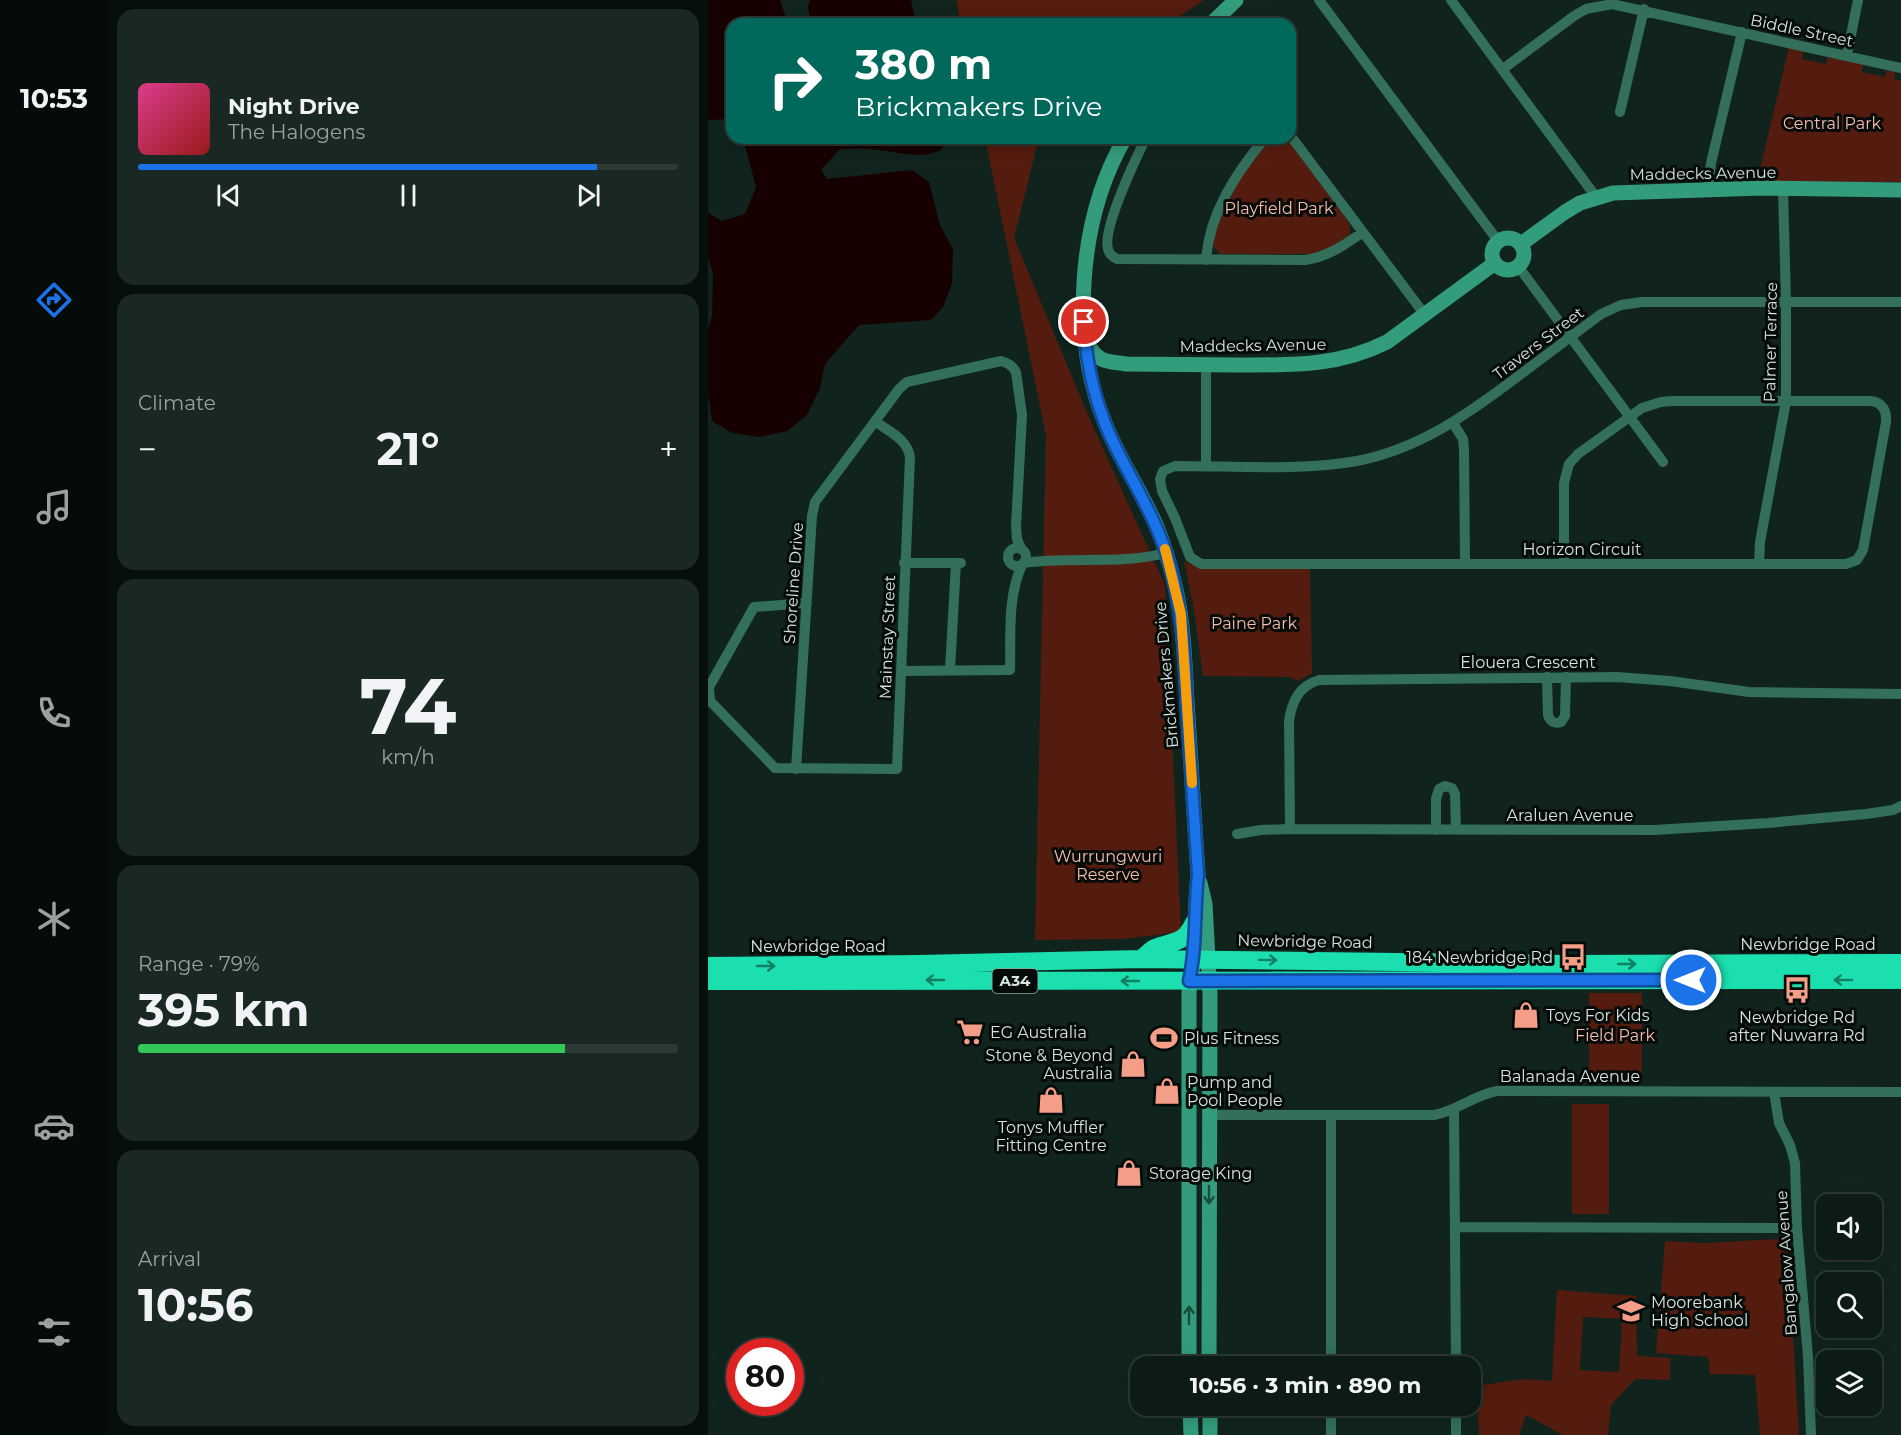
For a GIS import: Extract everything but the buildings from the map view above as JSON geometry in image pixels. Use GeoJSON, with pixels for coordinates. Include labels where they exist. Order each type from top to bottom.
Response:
{"type":"FeatureCollection","features":[{"type":"Feature","properties":{"kind":"highway"},"geometry":{"type":"LineString","coordinates":[[1141,959],[1152,950],[1182,939],[1194,923]]}},
{"type":"Feature","properties":{"kind":"highway","name":"Newbridge Road"},"geometry":{"type":"LineString","coordinates":[[708,966],[1141,959],[1568,964],[1901,963]]}},
{"type":"Feature","properties":{"kind":"highway","name":"Newbridge Road"},"geometry":{"type":"LineString","coordinates":[[708,981],[1901,980]]}},
{"type":"Feature","properties":{"kind":"street"},"geometry":{"type":"LineString","coordinates":[[1217,18],[1236,0]]}},
{"type":"Feature","properties":{"kind":"street"},"geometry":{"type":"LineString","coordinates":[[1319,0],[1498,241]]}},
{"type":"Feature","properties":{"kind":"street"},"geometry":{"type":"LineString","coordinates":[[1451,0],[1596,197]]}},
{"type":"Feature","properties":{"kind":"street"},"geometry":{"type":"LineString","coordinates":[[1847,55],[1858,0]]}},
{"type":"Feature","properties":{"kind":"street","name":"Biddle Street"},"geometry":{"type":"LineString","coordinates":[[1503,69],[1574,16],[1586,9],[1612,4],[1644,9],[1901,68]]}},
{"type":"Feature","properties":{"kind":"street"},"geometry":{"type":"LineString","coordinates":[[1620,112],[1644,9]]}},
{"type":"Feature","properties":{"kind":"street"},"geometry":{"type":"LineString","coordinates":[[1708,190],[1711,163],[1742,32]]}},
{"type":"Feature","properties":{"kind":"street"},"geometry":{"type":"LineString","coordinates":[[1296,143],[1425,315]]}},
{"type":"Feature","properties":{"kind":"street","name":"Brickmakers Drive"},"geometry":{"type":"LineString","coordinates":[[1122,144],[1102,191],[1094,218],[1084,278],[1085,339],[1095,394],[1116,449],[1156,524],[1166,553],[1181,614],[1198,874],[1194,923],[1201,959],[1210,981],[1209,1356]]}},
{"type":"Feature","properties":{"kind":"street"},"geometry":{"type":"LineString","coordinates":[[1143,144],[1129,172],[1116,207],[1108,242],[1111,255],[1121,260],[1316,258],[1334,252],[1363,232]]}},
{"type":"Feature","properties":{"kind":"street"},"geometry":{"type":"LineString","coordinates":[[1206,260],[1209,236],[1222,204],[1261,144]]}},
{"type":"Feature","properties":{"kind":"street","name":"Maddecks Avenue"},"geometry":{"type":"LineString","coordinates":[[1521,244],[1565,212],[1596,197],[1630,192],[1783,189],[1901,190]]}},
{"type":"Feature","properties":{"kind":"street","name":"Palmer Terrace"},"geometry":{"type":"LineString","coordinates":[[1760,564],[1760,542],[1786,401],[1783,189]]}},
{"type":"Feature","properties":{"kind":"street"},"geometry":{"type":"LineString","coordinates":[[1513,238],[1521,244],[1524,253],[1518,266],[1504,269],[1496,263],[1492,254],[1498,241],[1513,238]]}},
{"type":"Feature","properties":{"kind":"street","name":"Maddecks Avenue"},"geometry":{"type":"LineString","coordinates":[[1085,339],[1093,353],[1101,360],[1126,364],[1308,364],[1348,358],[1387,342],[1496,263]]}},
{"type":"Feature","properties":{"kind":"street"},"geometry":{"type":"LineString","coordinates":[[1518,266],[1663,462]]}},
{"type":"Feature","properties":{"kind":"street","name":"Travers Street"},"geometry":{"type":"LineString","coordinates":[[1206,466],[1302,466],[1357,461],[1412,445],[1453,423],[1611,308],[1632,303],[1901,302]]}},
{"type":"Feature","properties":{"kind":"street","name":"Shoreline Drive"},"geometry":{"type":"LineString","coordinates":[[796,769],[812,516],[815,502],[899,389],[907,382],[1000,361],[1008,363],[1016,372],[1021,406],[1016,526],[1011,542],[1020,557]]}},
{"type":"Feature","properties":{"kind":"street","name":"Maddecks Avenue"},"geometry":{"type":"LineString","coordinates":[[1095,394],[1098,381],[1108,368],[1126,364]]}},
{"type":"Feature","properties":{"kind":"street"},"geometry":{"type":"LineString","coordinates":[[1206,364],[1206,466]]}},
{"type":"Feature","properties":{"kind":"street"},"geometry":{"type":"LineString","coordinates":[[1563,564],[1564,483],[1566,470],[1578,454],[1642,408],[1661,402],[1786,401]]}},
{"type":"Feature","properties":{"kind":"street","name":"Horizon Circuit"},"geometry":{"type":"LineString","coordinates":[[1206,466],[1171,467],[1163,471],[1160,479],[1162,491],[1188,553],[1197,563],[1205,565],[1846,564],[1854,562],[1860,557],[1886,422],[1884,408],[1875,402],[1786,401]]}},
{"type":"Feature","properties":{"kind":"street","name":"Mainstay Street"},"geometry":{"type":"LineString","coordinates":[[796,769],[897,769],[910,457],[904,442],[876,422]]}},
{"type":"Feature","properties":{"kind":"street"},"geometry":{"type":"LineString","coordinates":[[1453,423],[1463,439],[1464,449],[1465,564]]}},
{"type":"Feature","properties":{"kind":"street"},"geometry":{"type":"LineString","coordinates":[[900,671],[1010,670],[1013,596],[1020,557],[1123,559],[1146,558],[1166,553]]}},
{"type":"Feature","properties":{"kind":"street"},"geometry":{"type":"LineString","coordinates":[[904,563],[959,563],[951,670]]}},
{"type":"Feature","properties":{"kind":"street"},"geometry":{"type":"LineString","coordinates":[[796,769],[775,768],[713,705],[708,691],[754,607],[807,603]]}},
{"type":"Feature","properties":{"kind":"street"},"geometry":{"type":"LineString","coordinates":[[1547,677],[1548,715],[1552,722],[1558,723],[1565,716],[1566,677]]}},
{"type":"Feature","properties":{"kind":"street","name":"Elouera Crescent"},"geometry":{"type":"LineString","coordinates":[[1290,830],[1289,720],[1293,701],[1298,693],[1311,682],[1330,678],[1644,678],[1749,692],[1901,694]]}},
{"type":"Feature","properties":{"kind":"street"},"geometry":{"type":"LineString","coordinates":[[1436,830],[1436,796],[1439,789],[1445,786],[1452,788],[1455,794],[1455,830]]}},
{"type":"Feature","properties":{"kind":"street","name":"Araluen Avenue"},"geometry":{"type":"LineString","coordinates":[[1237,834],[1261,830],[1707,828],[1866,814],[1893,810],[1901,806]]}},
{"type":"Feature","properties":{"kind":"street","name":"Brickmakers Drive"},"geometry":{"type":"LineString","coordinates":[[1198,874],[1205,904],[1201,959]]}},
{"type":"Feature","properties":{"kind":"street"},"geometry":{"type":"LineString","coordinates":[[1190,1356],[1189,981],[1201,959]]}},
{"type":"Feature","properties":{"kind":"street","name":"Balanada Avenue"},"geometry":{"type":"LineString","coordinates":[[1209,1115],[1434,1115],[1454,1109],[1479,1095],[1497,1091],[1901,1092]]}},
{"type":"Feature","properties":{"kind":"street","name":"Bangalow Avenue"},"geometry":{"type":"LineString","coordinates":[[1774,1092],[1779,1123],[1790,1145],[1795,1163],[1797,1228],[1812,1435]]}},
{"type":"Feature","properties":{"kind":"street"},"geometry":{"type":"LineString","coordinates":[[1454,1109],[1456,1356]]}},
{"type":"Feature","properties":{"kind":"street"},"geometry":{"type":"LineString","coordinates":[[1331,1356],[1332,1116]]}},
{"type":"Feature","properties":{"kind":"street"},"geometry":{"type":"LineString","coordinates":[[1455,1227],[1797,1228]]}},
{"type":"Feature","properties":{"kind":"street"},"geometry":{"type":"LineString","coordinates":[[1190,1416],[1191,1435]]}},
{"type":"Feature","properties":{"kind":"street"},"geometry":{"type":"LineString","coordinates":[[1209,1416],[1210,1435]]}},
{"type":"Feature","properties":{"kind":"street"},"geometry":{"type":"LineString","coordinates":[[1331,1416],[1331,1435]]}},
{"type":"Feature","properties":{"kind":"street"},"geometry":{"type":"LineString","coordinates":[[1456,1416],[1456,1435]]}},
{"type":"Feature","properties":{"kind":"green space"},"geometry":{"type":"Polygon","coordinates":[[[956,0],[1204,0],[1177,18],[960,18],[956,0]]]}},
{"type":"Feature","properties":{"kind":"green space","name":"Central Park"},"geometry":{"type":"Polygon","coordinates":[[[1789,47],[1803,51],[1802,59],[1826,64],[1828,57],[1863,64],[1862,72],[1885,77],[1887,70],[1895,72],[1894,79],[1901,81],[1901,182],[1757,182],[1789,47]]]}},
{"type":"Feature","properties":{"kind":"green space","name":"Wurrungwuri Reserve"},"geometry":{"type":"Polygon","coordinates":[[[986,144],[1038,144],[1014,238],[1090,420],[1165,585],[1181,932],[1122,939],[1035,940],[1046,435],[986,144]]]}},
{"type":"Feature","properties":{"kind":"green space","name":"Playfield Park"},"geometry":{"type":"Polygon","coordinates":[[[1267,144],[1290,144],[1345,217],[1350,225],[1350,234],[1331,248],[1312,254],[1220,254],[1213,246],[1216,232],[1227,203],[1253,161],[1267,144]]]}},
{"type":"Feature","properties":{"kind":"green space","name":"Paine Park"},"geometry":{"type":"Polygon","coordinates":[[[1184,561],[1202,569],[1310,569],[1312,673],[1298,681],[1289,677],[1203,676],[1193,604],[1184,561]]]}},
{"type":"Feature","properties":{"kind":"green space","name":"Field Park"},"geometry":{"type":"Polygon","coordinates":[[[1589,993],[1642,993],[1642,1078],[1589,1078],[1589,993]]]}},
{"type":"Feature","properties":{"kind":"green space"},"geometry":{"type":"Polygon","coordinates":[[[1572,1104],[1609,1104],[1609,1214],[1572,1214],[1572,1104]]]}},
{"type":"Feature","properties":{"kind":"green space"},"geometry":{"type":"Polygon","coordinates":[[[1780,1239],[1785,1244],[1788,1253],[1799,1435],[1760,1435],[1755,1375],[1710,1374],[1708,1357],[1656,1353],[1665,1241],[1703,1243],[1780,1239]]]}},
{"type":"Feature","properties":{"kind":"green space"},"geometry":{"type":"Polygon","coordinates":[[[1557,1290],[1636,1296],[1637,1356],[1670,1358],[1670,1380],[1635,1379],[1611,1405],[1608,1435],[1563,1435],[1526,1415],[1519,1435],[1479,1435],[1481,1385],[1523,1379],[1552,1381],[1557,1290]],[[1583,1317],[1580,1370],[1619,1372],[1622,1319],[1583,1317]]]}},
{"type":"Feature","properties":{"kind":"shaded area"},"geometry":{"type":"Polygon","coordinates":[[[708,0],[780,0],[786,18],[726,18],[726,119],[708,120],[708,0]]]}},
{"type":"Feature","properties":{"kind":"shaded area"},"geometry":{"type":"Polygon","coordinates":[[[810,0],[911,0],[915,18],[810,18],[808,7],[810,0]]]}},
{"type":"Feature","properties":{"kind":"shaded area"},"geometry":{"type":"Polygon","coordinates":[[[745,144],[943,144],[943,148],[936,152],[917,155],[878,150],[840,149],[821,170],[827,179],[912,170],[929,182],[940,225],[953,249],[952,284],[943,307],[931,320],[859,325],[825,364],[820,388],[807,415],[787,431],[760,437],[732,433],[712,421],[708,394],[708,329],[712,315],[713,274],[708,257],[708,213],[722,221],[745,214],[756,187],[745,144]]]}},
{"type":"Feature","properties":{"kind":"slow traffic"},"geometry":{"type":"LineString","coordinates":[[1165,549],[1181,614],[1192,783]]}},
{"type":"Feature","properties":{"kind":"place","name":"184 Newbridge Rd"},"geometry":{"type":"Point","coordinates":[1573,957]}},
{"type":"Feature","properties":{"kind":"place","name":"Newbridge Rd after Nuwarra Rd"},"geometry":{"type":"Point","coordinates":[1797,990]}},
{"type":"Feature","properties":{"kind":"place","name":"Toys For Kids"},"geometry":{"type":"Point","coordinates":[1526,1015]}},
{"type":"Feature","properties":{"kind":"place","name":"EG Australia"},"geometry":{"type":"Point","coordinates":[970,1032]}},
{"type":"Feature","properties":{"kind":"place","name":"Plus Fitness"},"geometry":{"type":"Point","coordinates":[1164,1038]}},
{"type":"Feature","properties":{"kind":"place","name":"Stone & Beyond Australia"},"geometry":{"type":"Point","coordinates":[1133,1064]}},
{"type":"Feature","properties":{"kind":"place","name":"Pump and Pool People"},"geometry":{"type":"Point","coordinates":[1167,1091]}},
{"type":"Feature","properties":{"kind":"place","name":"Tonys Muffler Fitting Centre"},"geometry":{"type":"Point","coordinates":[1051,1100]}},
{"type":"Feature","properties":{"kind":"place","name":"Storage King"},"geometry":{"type":"Point","coordinates":[1129,1173]}},
{"type":"Feature","properties":{"kind":"place","name":"Moorebank High School"},"geometry":{"type":"Point","coordinates":[1631,1311]}},
{"type":"Feature","properties":{"kind":"route"},"geometry":{"type":"LineString","coordinates":[[1084,322],[1095,394],[1116,449],[1156,524],[1170,565],[1181,614],[1198,874],[1194,904],[1194,960],[1189,981],[1691,980]]}}]}
